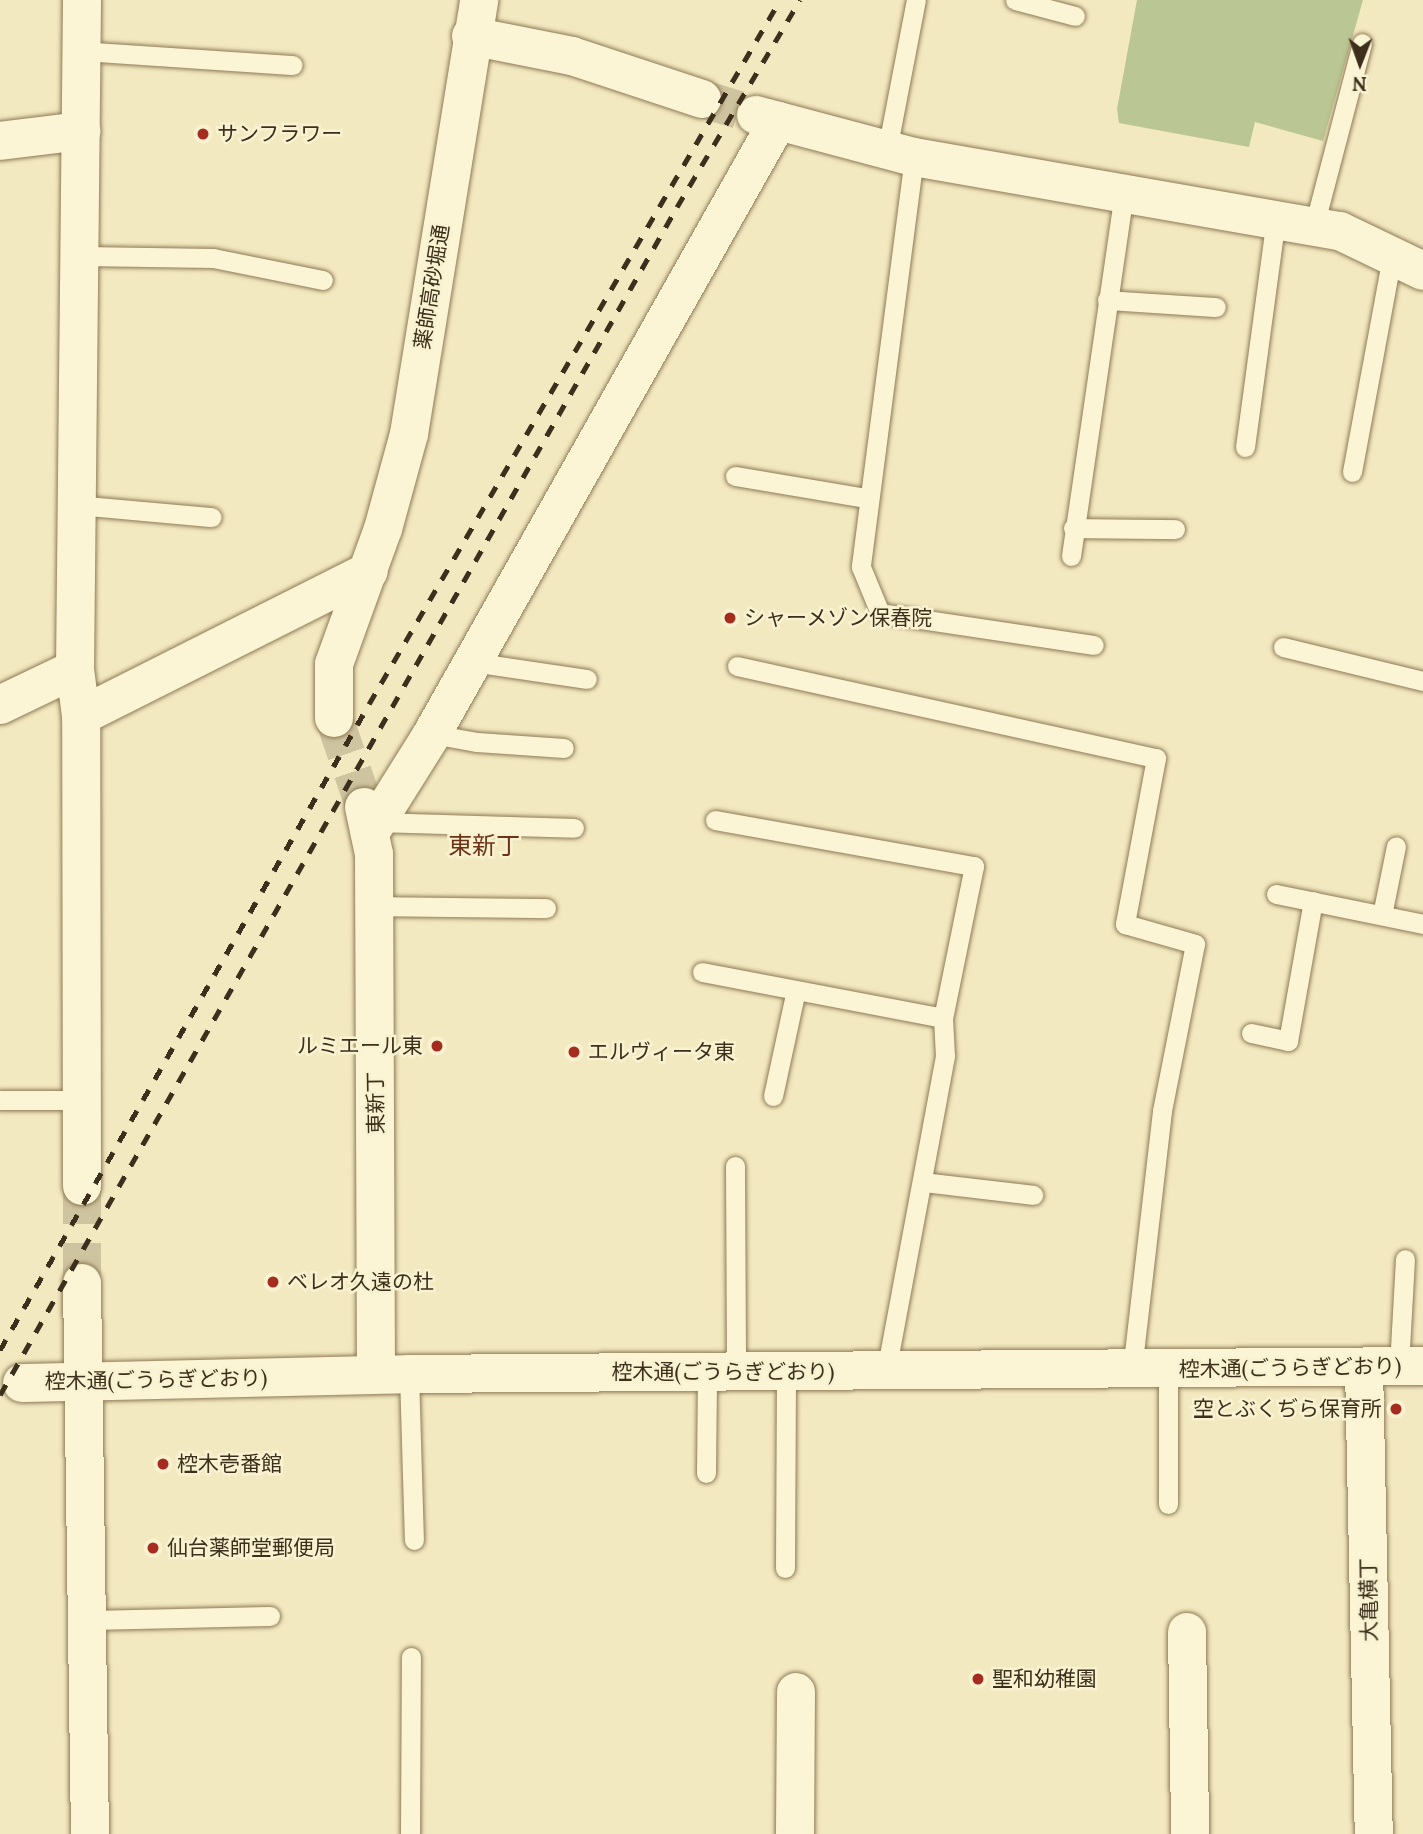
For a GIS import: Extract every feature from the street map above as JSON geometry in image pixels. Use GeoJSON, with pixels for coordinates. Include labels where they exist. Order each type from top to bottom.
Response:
{"type":"FeatureCollection","features":[{"type":"Feature","properties":{"kind":"street"},"geometry":{"type":"LineString","coordinates":[[82,0],[82,256],[75,669],[81,716],[82,1186]]}},
{"type":"Feature","properties":{"kind":"street"},"geometry":{"type":"LineString","coordinates":[[475,18],[572,56],[702,99]]}},
{"type":"Feature","properties":{"kind":"street","name":"薬師高砂堀通"},"geometry":{"type":"LineString","coordinates":[[334,719],[334,664],[369,571],[409,434],[475,18]]}},
{"type":"Feature","properties":{"kind":"street"},"geometry":{"type":"LineString","coordinates":[[370,819],[432,734],[767,118],[900,153],[1340,231],[1407,263]]}},
{"type":"Feature","properties":{"kind":"street"},"geometry":{"type":"LineString","coordinates":[[0,141],[81,131]]}},
{"type":"Feature","properties":{"kind":"street"},"geometry":{"type":"LineString","coordinates":[[81,716],[369,571]]}},
{"type":"Feature","properties":{"kind":"street"},"geometry":{"type":"LineString","coordinates":[[0,705],[75,669]]}},
{"type":"Feature","properties":{"kind":"street","name":"東新丁"},"geometry":{"type":"LineString","coordinates":[[370,819],[393,1374]]}},
{"type":"Feature","properties":{"kind":"street"},"geometry":{"type":"LineString","coordinates":[[82,1283],[89,1620],[90,1834]]}},
{"type":"Feature","properties":{"kind":"street","name":"椌木通(ごうらぎどおり)"},"geometry":{"type":"LineString","coordinates":[[22,1383],[393,1374],[1395,1366]]}},
{"type":"Feature","properties":{"kind":"street","name":"大亀横丁"},"geometry":{"type":"LineString","coordinates":[[1374,1834],[1395,1366]]}},
{"type":"Feature","properties":{"kind":"street"},"geometry":{"type":"LineString","coordinates":[[1187,1632],[1189,1834]]}},
{"type":"Feature","properties":{"kind":"street"},"geometry":{"type":"LineString","coordinates":[[795,1834],[796,1692]]}},
{"type":"Feature","properties":{"kind":"lane"},"geometry":{"type":"LineString","coordinates":[[916,0],[861,567],[880,613],[1094,645]]}},
{"type":"Feature","properties":{"kind":"lane"},"geometry":{"type":"LineString","coordinates":[[1015,0],[1075,16]]}},
{"type":"Feature","properties":{"kind":"lane"},"geometry":{"type":"LineString","coordinates":[[1314,226],[1362,43]]}},
{"type":"Feature","properties":{"kind":"lane"},"geometry":{"type":"LineString","coordinates":[[81,51],[293,65]]}},
{"type":"Feature","properties":{"kind":"lane"},"geometry":{"type":"LineString","coordinates":[[1071,555],[1124,194]]}},
{"type":"Feature","properties":{"kind":"lane"},"geometry":{"type":"LineString","coordinates":[[1245,447],[1276,219]]}},
{"type":"Feature","properties":{"kind":"lane"},"geometry":{"type":"LineString","coordinates":[[82,256],[212,258],[323,280]]}},
{"type":"Feature","properties":{"kind":"lane"},"geometry":{"type":"LineString","coordinates":[[1352,472],[1407,263]]}},
{"type":"Feature","properties":{"kind":"lane"},"geometry":{"type":"LineString","coordinates":[[1107,300],[1216,307]]}},
{"type":"Feature","properties":{"kind":"lane"},"geometry":{"type":"LineString","coordinates":[[735,476],[866,498]]}},
{"type":"Feature","properties":{"kind":"lane"},"geometry":{"type":"LineString","coordinates":[[76,505],[211,517]]}},
{"type":"Feature","properties":{"kind":"lane"},"geometry":{"type":"LineString","coordinates":[[1073,528],[1175,529]]}},
{"type":"Feature","properties":{"kind":"lane"},"geometry":{"type":"LineString","coordinates":[[1283,648],[1423,681]]}},
{"type":"Feature","properties":{"kind":"lane"},"geometry":{"type":"LineString","coordinates":[[472,662],[587,679]]}},
{"type":"Feature","properties":{"kind":"lane"},"geometry":{"type":"LineString","coordinates":[[737,666],[1157,758],[1125,924],[1195,944],[1162,1111],[1150,1370],[1168,1504]]}},
{"type":"Feature","properties":{"kind":"lane"},"geometry":{"type":"LineString","coordinates":[[432,734],[477,743],[564,748]]}},
{"type":"Feature","properties":{"kind":"lane"},"geometry":{"type":"LineString","coordinates":[[370,819],[574,828]]}},
{"type":"Feature","properties":{"kind":"lane"},"geometry":{"type":"LineString","coordinates":[[715,820],[975,866],[943,1018],[945,1056],[886,1371]]}},
{"type":"Feature","properties":{"kind":"lane"},"geometry":{"type":"LineString","coordinates":[[1382,915],[1396,846]]}},
{"type":"Feature","properties":{"kind":"lane"},"geometry":{"type":"LineString","coordinates":[[1276,894],[1423,924]]}},
{"type":"Feature","properties":{"kind":"lane"},"geometry":{"type":"LineString","coordinates":[[1251,1033],[1288,1041],[1313,901]]}},
{"type":"Feature","properties":{"kind":"lane"},"geometry":{"type":"LineString","coordinates":[[374,906],[546,908]]}},
{"type":"Feature","properties":{"kind":"lane"},"geometry":{"type":"LineString","coordinates":[[702,972],[943,1018]]}},
{"type":"Feature","properties":{"kind":"lane"},"geometry":{"type":"LineString","coordinates":[[774,1096],[796,990]]}},
{"type":"Feature","properties":{"kind":"lane"},"geometry":{"type":"LineString","coordinates":[[0,1100],[81,1100]]}},
{"type":"Feature","properties":{"kind":"lane"},"geometry":{"type":"LineString","coordinates":[[706,1474],[721,1372],[735,1166]]}},
{"type":"Feature","properties":{"kind":"lane"},"geometry":{"type":"LineString","coordinates":[[923,1182],[1033,1195]]}},
{"type":"Feature","properties":{"kind":"lane"},"geometry":{"type":"LineString","coordinates":[[1395,1366],[1405,1259]]}},
{"type":"Feature","properties":{"kind":"lane"},"geometry":{"type":"LineString","coordinates":[[785,1568],[786,1372]]}},
{"type":"Feature","properties":{"kind":"lane"},"geometry":{"type":"LineString","coordinates":[[393,1374],[414,1540]]}},
{"type":"Feature","properties":{"kind":"lane"},"geometry":{"type":"LineString","coordinates":[[89,1620],[270,1616]]}},
{"type":"Feature","properties":{"kind":"lane"},"geometry":{"type":"LineString","coordinates":[[410,1834],[411,1657]]}},
{"type":"Feature","properties":{"kind":"green space"},"geometry":{"type":"Polygon","coordinates":[[[1137,0],[1363,0],[1323,141],[1255,122],[1249,147],[1119,123],[1117,109],[1137,0]]]}},
{"type":"Feature","properties":{"kind":"tunnel"},"geometry":{"type":"LineString","coordinates":[[702,99],[756,115]]}},
{"type":"Feature","properties":{"kind":"tunnel"},"geometry":{"type":"LineString","coordinates":[[334,718],[363,802]]}},
{"type":"Feature","properties":{"kind":"tunnel"},"geometry":{"type":"LineString","coordinates":[[82,1186],[82,1283]]}},
{"type":"Feature","properties":{"kind":"railway"},"geometry":{"type":"LineString","coordinates":[[0,1350],[369,704],[780,0]]}},
{"type":"Feature","properties":{"kind":"railway"},"geometry":{"type":"LineString","coordinates":[[0,1395],[677,207],[800,0]]}},
{"type":"Feature","properties":{"kind":"place","name":"サンフラワー"},"geometry":{"type":"Point","coordinates":[203,134]}},
{"type":"Feature","properties":{"kind":"place","name":"シャーメゾン保春院"},"geometry":{"type":"Point","coordinates":[730,618]}},
{"type":"Feature","properties":{"kind":"place","name":"ルミエール東"},"geometry":{"type":"Point","coordinates":[437,1046]}},
{"type":"Feature","properties":{"kind":"place","name":"エルヴィータ東"},"geometry":{"type":"Point","coordinates":[574,1052]}},
{"type":"Feature","properties":{"kind":"place","name":"ベレオ久遠の杜"},"geometry":{"type":"Point","coordinates":[273,1282]}},
{"type":"Feature","properties":{"kind":"place","name":"空とぶくぢら保育所"},"geometry":{"type":"Point","coordinates":[1396,1409]}},
{"type":"Feature","properties":{"kind":"place","name":"椌木壱番館"},"geometry":{"type":"Point","coordinates":[163,1464]}},
{"type":"Feature","properties":{"kind":"place","name":"仙台薬師堂郵便局"},"geometry":{"type":"Point","coordinates":[153,1548]}},
{"type":"Feature","properties":{"kind":"place","name":"聖和幼稚園"},"geometry":{"type":"Point","coordinates":[978,1679]}},
{"type":"Feature","properties":{"kind":"district","name":"東新丁"},"geometry":{"type":"Point","coordinates":[484,846]}}]}
